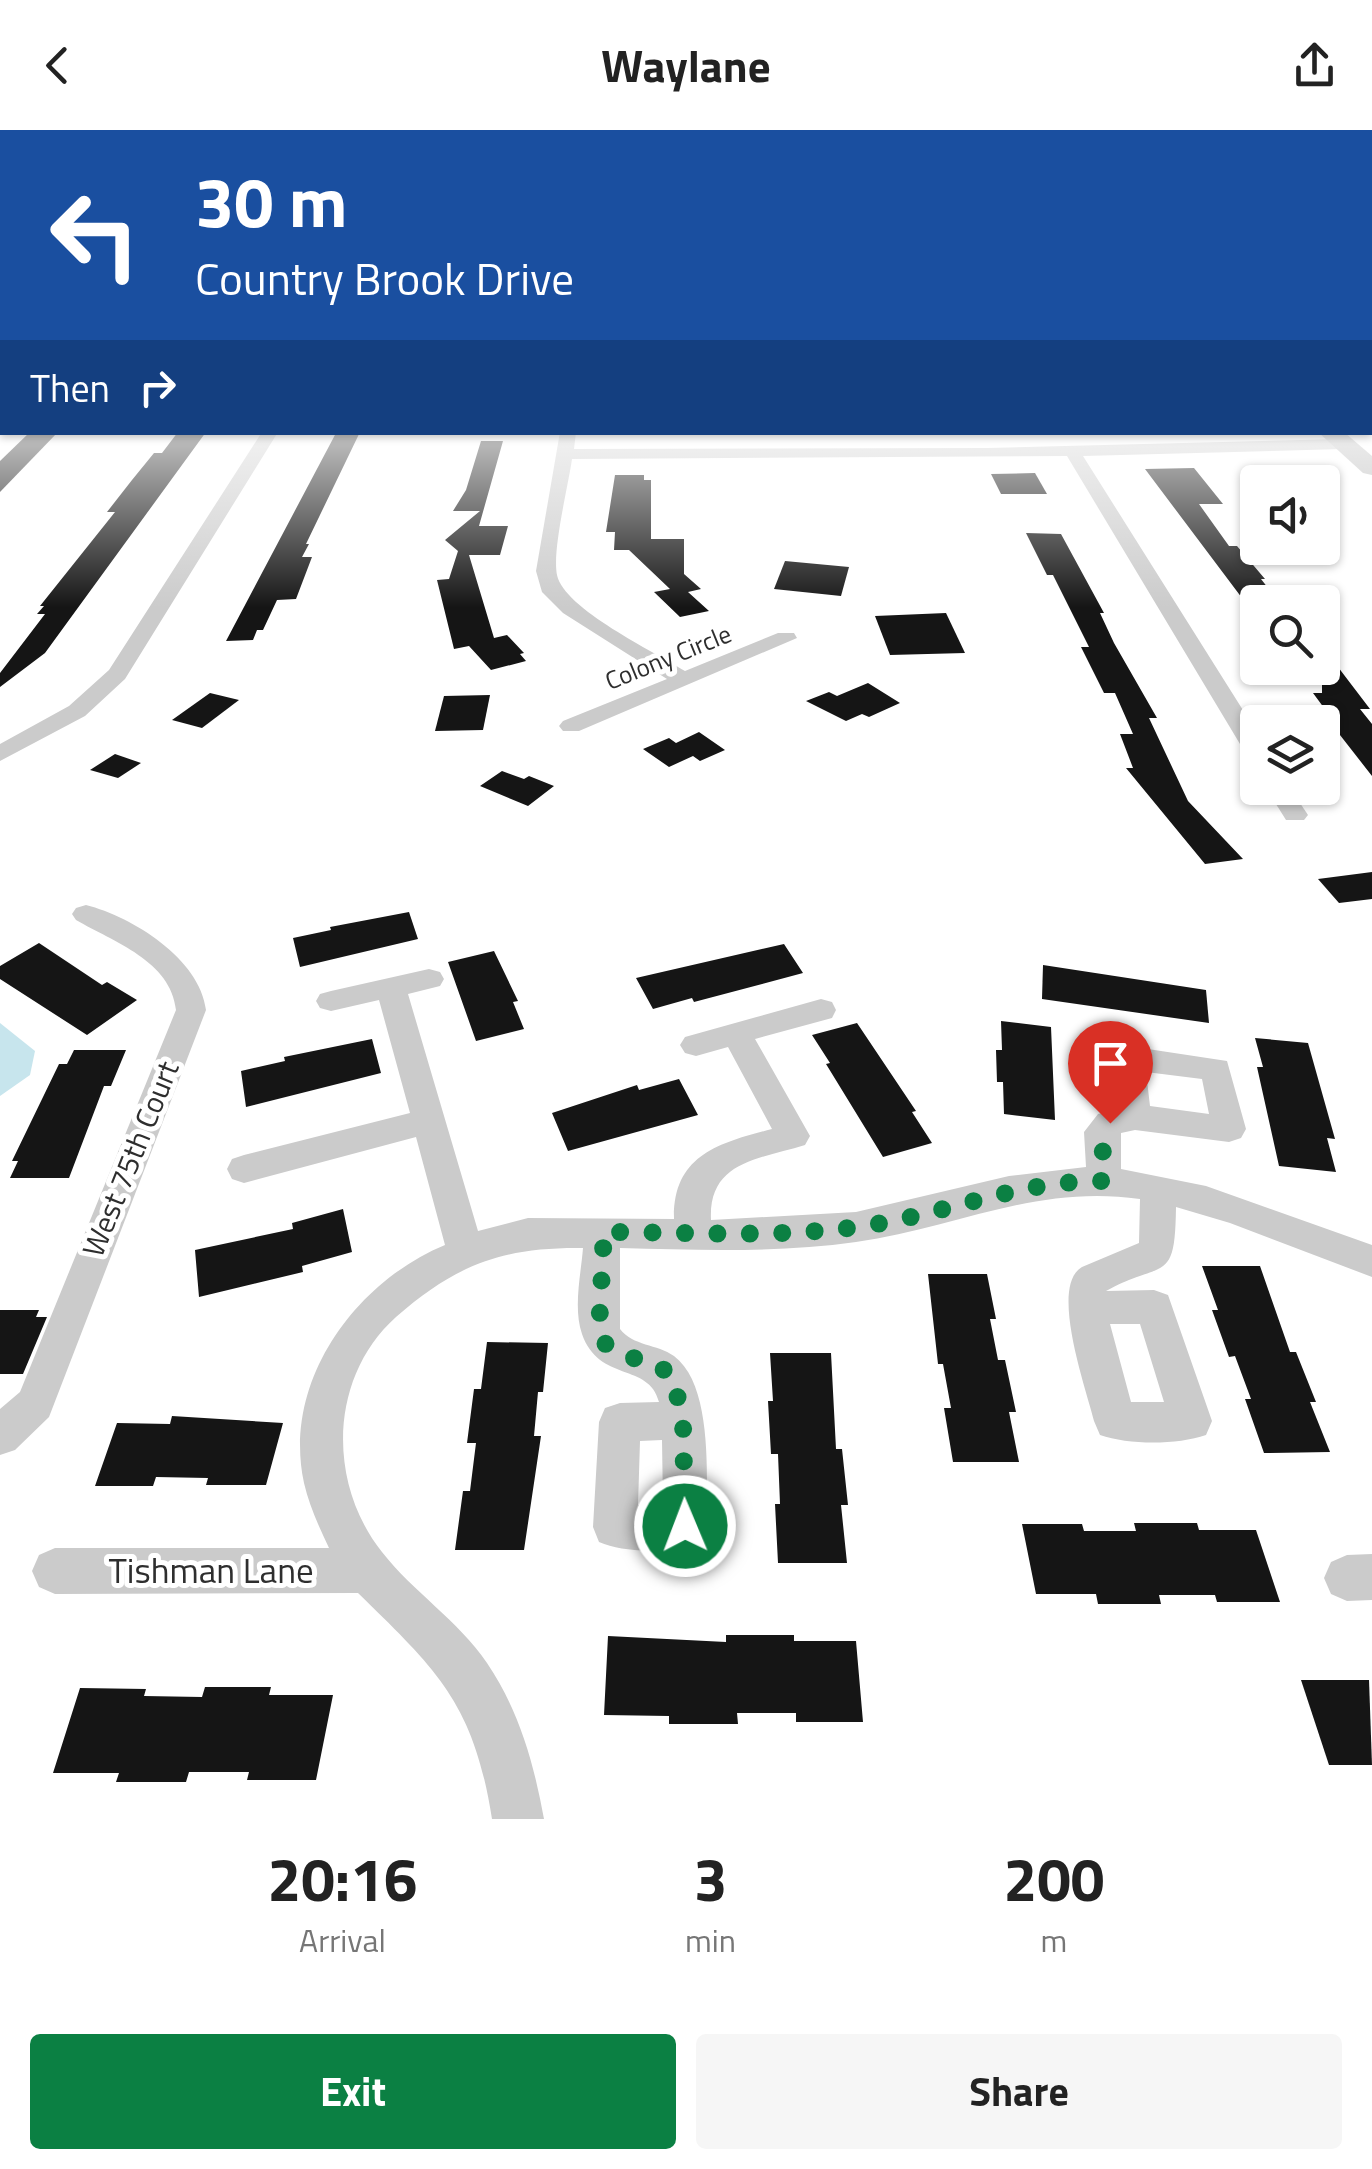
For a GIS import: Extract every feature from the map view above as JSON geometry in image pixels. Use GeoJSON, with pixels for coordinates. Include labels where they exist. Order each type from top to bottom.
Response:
{"type":"FeatureCollection","features":[{"type":"Feature","properties":{"kind":"main road"},"geometry":{"type":"LineString","coordinates":[[1351,451],[1372,468]]}},
{"type":"Feature","properties":{"kind":"street"},"geometry":{"type":"LineString","coordinates":[[0,754],[77,711],[123,665],[258,451]]}},
{"type":"Feature","properties":{"kind":"street"},"geometry":{"type":"LineString","coordinates":[[565,451],[546,571],[550,589],[570,609],[684,680]]}},
{"type":"Feature","properties":{"kind":"street"},"geometry":{"type":"LineString","coordinates":[[564,454],[743,451]]}},
{"type":"Feature","properties":{"kind":"street"},"geometry":{"type":"LineString","coordinates":[[1075,451],[1240,724]]}},
{"type":"Feature","properties":{"kind":"street","name":"Colony Circle"},"geometry":{"type":"LineString","coordinates":[[571,726],[786,638]]}},
{"type":"Feature","properties":{"kind":"street"},"geometry":{"type":"LineString","coordinates":[[1289,805],[1295,815]]}},
{"type":"Feature","properties":{"kind":"street","name":"West 75th Court"},"geometry":{"type":"LineString","coordinates":[[0,1436],[34,1404],[191,1010],[187,981],[175,968],[86,914]]}},
{"type":"Feature","properties":{"kind":"street"},"geometry":{"type":"LineString","coordinates":[[331,1001],[430,979]]}},
{"type":"Feature","properties":{"kind":"street"},"geometry":{"type":"LineString","coordinates":[[391,987],[465,1249]]}},
{"type":"Feature","properties":{"kind":"street"},"geometry":{"type":"LineString","coordinates":[[696,1045],[821,1010]]}},
{"type":"Feature","properties":{"kind":"street"},"geometry":{"type":"LineString","coordinates":[[693,1232],[693,1194],[707,1169],[728,1156],[793,1136],[736,1034]]}},
{"type":"Feature","properties":{"kind":"street"},"geometry":{"type":"LineString","coordinates":[[1104,1181],[1102,1132],[1110,1123],[1135,1117]]}},
{"type":"Feature","properties":{"kind":"street"},"geometry":{"type":"LineString","coordinates":[[244,1169],[430,1122]]}},
{"type":"Feature","properties":{"kind":"street","name":"Tishman Lane"},"geometry":{"type":"LineString","coordinates":[[518,1819],[512,1771],[479,1688],[455,1656],[367,1570],[351,1545],[323,1474],[323,1426],[334,1379],[364,1324],[409,1280],[465,1249],[528,1233],[854,1227],[914,1218],[1033,1184],[1104,1181],[1158,1188],[1226,1207],[1372,1260]]}},
{"type":"Feature","properties":{"kind":"street"},"geometry":{"type":"LineString","coordinates":[[1086,1308],[1087,1283],[1106,1270],[1140,1262],[1157,1252],[1158,1188]]}},
{"type":"Feature","properties":{"kind":"street"},"geometry":{"type":"LineString","coordinates":[[604,1232],[599,1329],[606,1345],[629,1357],[655,1363],[673,1377],[683,1421]]}},
{"type":"Feature","properties":{"kind":"street","name":"Tishman Lane"},"geometry":{"type":"LineString","coordinates":[[55,1571],[367,1570]]}},
{"type":"Feature","properties":{"kind":"water"},"geometry":{"type":"Polygon","coordinates":[[[0,1023],[35,1051],[30,1075],[0,1096],[0,1023]]]}},
{"type":"Feature","properties":{"kind":"building"},"geometry":{"type":"Polygon","coordinates":[[[11,451],[40,451],[0,492],[0,461],[11,451]]]}},
{"type":"Feature","properties":{"kind":"building"},"geometry":{"type":"Polygon","coordinates":[[[192,451],[45,653],[0,687],[0,673],[45,614],[37,614],[44,606],[40,606],[115,512],[107,512],[132,480],[154,453],[192,451]]]}},
{"type":"Feature","properties":{"kind":"building"},"geometry":{"type":"Polygon","coordinates":[[[327,451],[351,451],[306,544],[302,557],[312,557],[296,599],[277,600],[263,630],[257,630],[253,640],[226,641],[327,451]]]}},
{"type":"Feature","properties":{"kind":"building"},"geometry":{"type":"Polygon","coordinates":[[[478,451],[500,451],[479,526],[508,526],[500,555],[469,555],[494,638],[507,635],[524,653],[520,654],[526,661],[491,670],[469,646],[454,649],[437,580],[449,579],[458,551],[445,540],[480,511],[453,511],[466,490],[478,451]]]}},
{"type":"Feature","properties":{"kind":"building"},"geometry":{"type":"Polygon","coordinates":[[[1194,468],[1223,504],[1199,504],[1229,546],[1240,550],[1240,565],[1253,565],[1266,585],[1240,585],[1240,595],[1145,469],[1194,468]]]}},
{"type":"Feature","properties":{"kind":"building"},"geometry":{"type":"Polygon","coordinates":[[[1035,473],[1047,494],[1001,494],[991,474],[1035,473]]]}},
{"type":"Feature","properties":{"kind":"building"},"geometry":{"type":"Polygon","coordinates":[[[615,475],[644,475],[644,480],[651,480],[651,539],[684,539],[684,574],[701,589],[688,592],[709,611],[680,617],[654,592],[670,589],[629,550],[614,550],[615,532],[606,532],[615,475]]]}},
{"type":"Feature","properties":{"kind":"building"},"geometry":{"type":"Polygon","coordinates":[[[1026,533],[1061,534],[1104,613],[1100,613],[1114,643],[1157,718],[1149,718],[1188,801],[1243,859],[1205,864],[1126,768],[1133,768],[1120,734],[1133,734],[1115,693],[1104,693],[1081,647],[1089,647],[1053,575],[1047,575],[1026,533]]]}},
{"type":"Feature","properties":{"kind":"building"},"geometry":{"type":"Polygon","coordinates":[[[785,561],[849,567],[841,596],[774,589],[785,561]]]}},
{"type":"Feature","properties":{"kind":"building"},"geometry":{"type":"Polygon","coordinates":[[[946,613],[965,653],[890,655],[875,616],[946,613]]]}},
{"type":"Feature","properties":{"kind":"building"},"geometry":{"type":"Polygon","coordinates":[[[1340,670],[1370,709],[1360,709],[1372,724],[1372,776],[1340,735],[1340,705],[1322,705],[1313,693],[1322,693],[1322,685],[1340,685],[1340,670]]]}},
{"type":"Feature","properties":{"kind":"building"},"geometry":{"type":"Polygon","coordinates":[[[868,683],[900,703],[869,717],[862,714],[846,721],[806,701],[829,692],[837,696],[868,683]]]}},
{"type":"Feature","properties":{"kind":"building"},"geometry":{"type":"Polygon","coordinates":[[[210,693],[239,700],[202,728],[172,720],[210,693]]]}},
{"type":"Feature","properties":{"kind":"building"},"geometry":{"type":"Polygon","coordinates":[[[490,695],[483,730],[435,731],[444,696],[490,695]]]}},
{"type":"Feature","properties":{"kind":"building"},"geometry":{"type":"Polygon","coordinates":[[[699,732],[725,750],[700,761],[693,756],[669,767],[643,749],[669,738],[676,743],[699,732]]]}},
{"type":"Feature","properties":{"kind":"building"},"geometry":{"type":"Polygon","coordinates":[[[115,754],[141,763],[118,778],[90,770],[115,754]]]}},
{"type":"Feature","properties":{"kind":"building"},"geometry":{"type":"Polygon","coordinates":[[[502,771],[554,786],[528,806],[480,786],[502,771]]]}},
{"type":"Feature","properties":{"kind":"building"},"geometry":{"type":"Polygon","coordinates":[[[1372,872],[1372,899],[1339,903],[1318,879],[1372,872]]]}},
{"type":"Feature","properties":{"kind":"building"},"geometry":{"type":"Polygon","coordinates":[[[409,912],[418,939],[300,967],[293,938],[409,912]]]}},
{"type":"Feature","properties":{"kind":"building"},"geometry":{"type":"Polygon","coordinates":[[[39,943],[102,985],[107,982],[137,1000],[87,1035],[0,979],[0,966],[39,943]]]}},
{"type":"Feature","properties":{"kind":"building"},"geometry":{"type":"Polygon","coordinates":[[[784,944],[803,973],[694,1002],[692,998],[653,1009],[636,978],[784,944]]]}},
{"type":"Feature","properties":{"kind":"building"},"geometry":{"type":"Polygon","coordinates":[[[494,951],[518,1001],[513,1002],[524,1029],[476,1041],[448,962],[494,951]]]}},
{"type":"Feature","properties":{"kind":"building"},"geometry":{"type":"Polygon","coordinates":[[[1043,965],[1206,990],[1209,1023],[1042,999],[1043,965]]]}},
{"type":"Feature","properties":{"kind":"building"},"geometry":{"type":"Polygon","coordinates":[[[1001,1021],[1051,1027],[1055,1120],[1004,1114],[1003,1082],[997,1082],[996,1050],[1002,1050],[1001,1021]]]}},
{"type":"Feature","properties":{"kind":"building"},"geometry":{"type":"Polygon","coordinates":[[[857,1023],[916,1111],[912,1112],[932,1143],[883,1157],[812,1035],[857,1023]]]}},
{"type":"Feature","properties":{"kind":"building"},"geometry":{"type":"Polygon","coordinates":[[[1255,1038],[1308,1043],[1335,1139],[1327,1138],[1336,1172],[1279,1166],[1257,1067],[1263,1067],[1255,1038]]]}},
{"type":"Feature","properties":{"kind":"building"},"geometry":{"type":"Polygon","coordinates":[[[372,1039],[381,1073],[246,1107],[241,1071],[285,1061],[284,1057],[372,1039]]]}},
{"type":"Feature","properties":{"kind":"building"},"geometry":{"type":"Polygon","coordinates":[[[74,1050],[126,1050],[111,1086],[104,1086],[69,1178],[10,1178],[18,1161],[12,1161],[59,1064],[67,1064],[74,1050]]]}},
{"type":"Feature","properties":{"kind":"building"},"geometry":{"type":"Polygon","coordinates":[[[679,1079],[698,1115],[568,1151],[552,1113],[637,1085],[639,1090],[679,1079]]]}},
{"type":"Feature","properties":{"kind":"building"},"geometry":{"type":"Polygon","coordinates":[[[343,1209],[352,1252],[302,1266],[303,1272],[199,1297],[195,1250],[293,1229],[292,1223],[343,1209]]]}},
{"type":"Feature","properties":{"kind":"building"},"geometry":{"type":"Polygon","coordinates":[[[1202,1266],[1260,1266],[1290,1352],[1296,1352],[1316,1402],[1310,1402],[1330,1452],[1264,1453],[1245,1399],[1251,1399],[1235,1356],[1229,1357],[1202,1266]]]}},
{"type":"Feature","properties":{"kind":"building"},"geometry":{"type":"Polygon","coordinates":[[[928,1274],[987,1274],[996,1319],[990,1319],[998,1360],[1005,1360],[1016,1412],[1009,1412],[1019,1462],[953,1462],[944,1408],[951,1408],[943,1364],[938,1364],[928,1274]]]}},
{"type":"Feature","properties":{"kind":"building"},"geometry":{"type":"Polygon","coordinates":[[[0,1310],[39,1310],[36,1317],[47,1317],[23,1374],[0,1374],[0,1310]]]}},
{"type":"Feature","properties":{"kind":"building"},"geometry":{"type":"Polygon","coordinates":[[[487,1342],[548,1343],[543,1392],[538,1392],[534,1436],[541,1436],[524,1550],[455,1550],[463,1491],[470,1491],[476,1443],[467,1443],[474,1389],[481,1389],[487,1342]]]}},
{"type":"Feature","properties":{"kind":"building"},"geometry":{"type":"Polygon","coordinates":[[[770,1353],[831,1353],[836,1449],[842,1449],[848,1505],[841,1505],[847,1563],[778,1563],[775,1504],[780,1504],[778,1454],[771,1454],[770,1353]]]}},
{"type":"Feature","properties":{"kind":"building"},"geometry":{"type":"Polygon","coordinates":[[[172,1416],[283,1423],[266,1485],[206,1485],[208,1478],[156,1477],[153,1486],[95,1486],[117,1423],[170,1424],[172,1416]]]}},
{"type":"Feature","properties":{"kind":"building"},"geometry":{"type":"Polygon","coordinates":[[[1134,1523],[1197,1523],[1199,1530],[1256,1530],[1280,1602],[1217,1602],[1215,1595],[1159,1595],[1161,1604],[1098,1604],[1096,1594],[1036,1594],[1022,1524],[1082,1524],[1084,1531],[1136,1531],[1134,1523]]]}},
{"type":"Feature","properties":{"kind":"building"},"geometry":{"type":"Polygon","coordinates":[[[726,1635],[794,1635],[794,1641],[856,1641],[863,1722],[796,1722],[796,1713],[737,1713],[738,1724],[669,1724],[669,1716],[604,1715],[608,1636],[726,1642],[726,1635]]]}},
{"type":"Feature","properties":{"kind":"building"},"geometry":{"type":"Polygon","coordinates":[[[1301,1680],[1369,1680],[1372,1765],[1329,1765],[1301,1680]]]}},
{"type":"Feature","properties":{"kind":"building"},"geometry":{"type":"Polygon","coordinates":[[[205,1687],[271,1687],[269,1695],[333,1695],[316,1780],[247,1780],[249,1772],[189,1772],[186,1782],[116,1782],[119,1773],[53,1773],[80,1688],[146,1689],[144,1696],[202,1697],[205,1687]]]}},
{"type":"Feature","properties":{"kind":"route"},"geometry":{"type":"LineString","coordinates":[[685,1526],[683,1421],[673,1377],[655,1363],[629,1357],[606,1345],[599,1329],[604,1232],[795,1232],[854,1227],[914,1218],[1033,1184],[1104,1181],[1102,1132],[1110,1123]]}}]}
